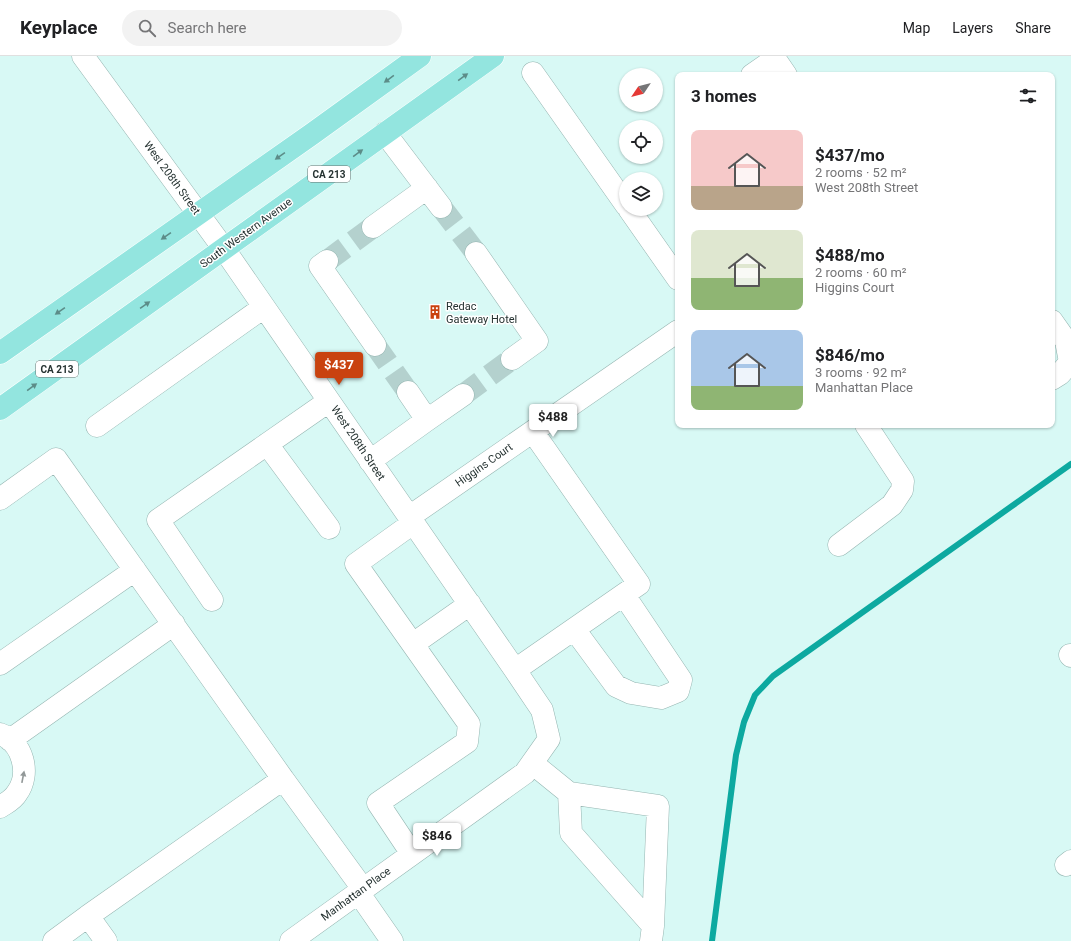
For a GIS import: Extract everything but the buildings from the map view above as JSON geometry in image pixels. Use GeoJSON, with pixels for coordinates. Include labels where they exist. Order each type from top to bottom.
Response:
{"type":"FeatureCollection","features":[{"type":"Feature","properties":{"kind":"main road"},"geometry":{"type":"LineString","coordinates":[[0,353],[420,56]]}},
{"type":"Feature","properties":{"kind":"main road","name":"South Western Avenue"},"geometry":{"type":"LineString","coordinates":[[0,409],[493,56]]}},
{"type":"Feature","properties":{"kind":"street","name":"West 208th Street"},"geometry":{"type":"LineString","coordinates":[[83,56],[224,249],[516,670],[542,710],[549,739]]}},
{"type":"Feature","properties":{"kind":"street"},"geometry":{"type":"LineString","coordinates":[[758,72],[778,63]]}},
{"type":"Feature","properties":{"kind":"street"},"geometry":{"type":"LineString","coordinates":[[533,73],[619,195]]}},
{"type":"Feature","properties":{"kind":"street"},"geometry":{"type":"LineString","coordinates":[[386,133],[441,208]]}},
{"type":"Feature","properties":{"kind":"street"},"geometry":{"type":"LineString","coordinates":[[373,227],[427,188]]}},
{"type":"Feature","properties":{"kind":"street"},"geometry":{"type":"LineString","coordinates":[[634,216],[675,275]]}},
{"type":"Feature","properties":{"kind":"street"},"geometry":{"type":"LineString","coordinates":[[476,253],[537,342],[512,359]]}},
{"type":"Feature","properties":{"kind":"street"},"geometry":{"type":"LineString","coordinates":[[327,261],[320,266],[375,345]]}},
{"type":"Feature","properties":{"kind":"street"},"geometry":{"type":"LineString","coordinates":[[97,426],[264,307]]}},
{"type":"Feature","properties":{"kind":"street"},"geometry":{"type":"LineString","coordinates":[[1055,325],[1066,341],[1070,362],[1060,374],[1055,377]]}},
{"type":"Feature","properties":{"kind":"street","name":"Higgins Court"},"geometry":{"type":"LineString","coordinates":[[413,644],[356,564],[411,520],[532,432],[675,333]]}},
{"type":"Feature","properties":{"kind":"street"},"geometry":{"type":"LineString","coordinates":[[408,392],[427,420]]}},
{"type":"Feature","properties":{"kind":"street"},"geometry":{"type":"LineString","coordinates":[[370,461],[463,395]]}},
{"type":"Feature","properties":{"kind":"street"},"geometry":{"type":"LineString","coordinates":[[212,600],[158,520],[329,401]]}},
{"type":"Feature","properties":{"kind":"street"},"geometry":{"type":"LineString","coordinates":[[839,545],[892,505],[902,490],[903,481],[868,428]]}},
{"type":"Feature","properties":{"kind":"street"},"geometry":{"type":"LineString","coordinates":[[516,670],[639,584],[532,432]]}},
{"type":"Feature","properties":{"kind":"street"},"geometry":{"type":"LineString","coordinates":[[267,444],[329,528]]}},
{"type":"Feature","properties":{"kind":"street"},"geometry":{"type":"LineString","coordinates":[[0,499],[56,459],[283,778],[392,941]]}},
{"type":"Feature","properties":{"kind":"street"},"geometry":{"type":"LineString","coordinates":[[0,664],[135,570]]}},
{"type":"Feature","properties":{"kind":"street"},"geometry":{"type":"LineString","coordinates":[[574,629],[616,686],[631,693],[661,698],[678,691],[681,680],[624,595]]}},
{"type":"Feature","properties":{"kind":"street"},"geometry":{"type":"LineString","coordinates":[[412,854],[378,803],[467,742],[469,724],[413,644],[470,604]]}},
{"type":"Feature","properties":{"kind":"street"},"geometry":{"type":"LineString","coordinates":[[0,807],[8,802],[17,793],[23,782],[24,776],[22,756],[15,745],[5,737],[174,624]]}},
{"type":"Feature","properties":{"kind":"street","name":"Manhattan Place"},"geometry":{"type":"LineString","coordinates":[[291,941],[525,773],[549,739]]}},
{"type":"Feature","properties":{"kind":"street"},"geometry":{"type":"LineString","coordinates":[[532,763],[569,792],[658,806],[652,934]]}},
{"type":"Feature","properties":{"kind":"street"},"geometry":{"type":"LineString","coordinates":[[54,941],[283,778]]}},
{"type":"Feature","properties":{"kind":"street"},"geometry":{"type":"LineString","coordinates":[[569,792],[571,833],[652,934]]}},
{"type":"Feature","properties":{"kind":"street"},"geometry":{"type":"LineString","coordinates":[[88,916],[106,941]]}},
{"type":"Feature","properties":{"kind":"waterway"},"geometry":{"type":"LineString","coordinates":[[712,941],[736,755],[744,722],[755,695],[773,676],[1071,464]]}},
{"type":"Feature","properties":{"kind":"tunnel"},"geometry":{"type":"LineString","coordinates":[[441,207],[476,253]]}},
{"type":"Feature","properties":{"kind":"tunnel"},"geometry":{"type":"LineString","coordinates":[[327,261],[373,227]]}},
{"type":"Feature","properties":{"kind":"tunnel"},"geometry":{"type":"LineString","coordinates":[[375,345],[408,392]]}},
{"type":"Feature","properties":{"kind":"tunnel"},"geometry":{"type":"LineString","coordinates":[[463,395],[512,359]]}},
{"type":"Feature","properties":{"kind":"place","name":"Redac Gateway Hotel"},"geometry":{"type":"Point","coordinates":[435,312]}}]}
